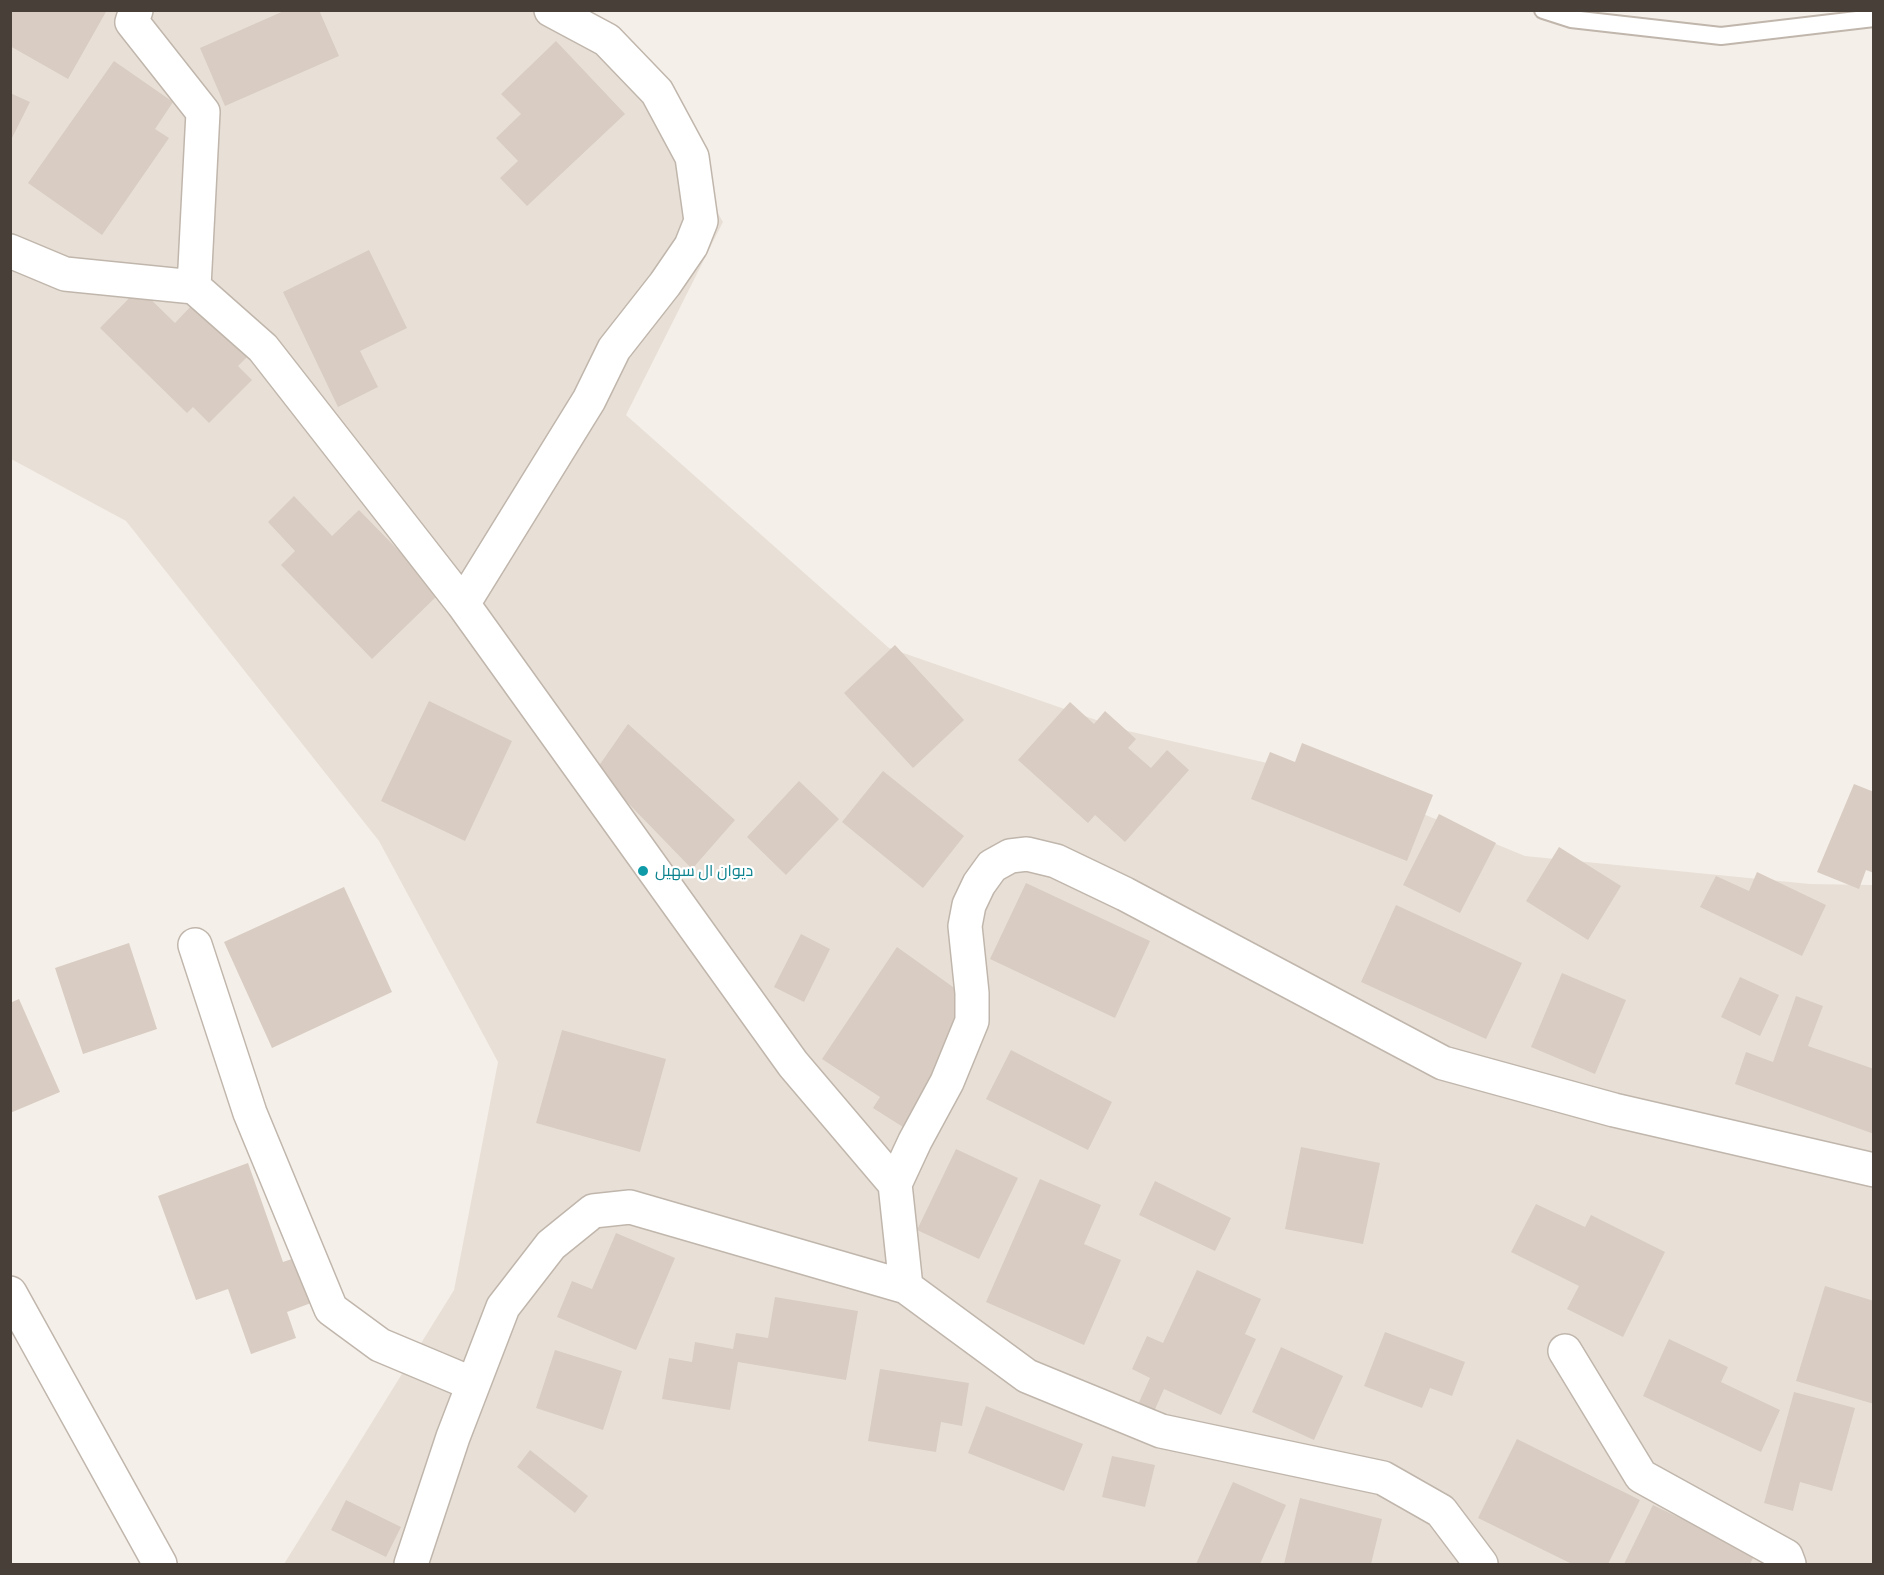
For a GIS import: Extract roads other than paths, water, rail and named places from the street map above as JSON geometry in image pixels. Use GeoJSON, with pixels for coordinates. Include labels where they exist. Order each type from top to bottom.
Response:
{"type":"FeatureCollection","features":[{"type":"Feature","properties":{"kind":"street"},"geometry":{"type":"LineString","coordinates":[[136,10],[132,22],[203,112],[194,287]]}},
{"type":"Feature","properties":{"kind":"street"},"geometry":{"type":"LineString","coordinates":[[462,604],[589,400],[614,348],[665,284],[691,246],[701,222],[692,157],[657,92],[607,40],[551,10]]}},
{"type":"Feature","properties":{"kind":"street"},"geometry":{"type":"LineString","coordinates":[[10,251],[65,274],[194,287],[263,348],[462,604],[793,1064],[895,1185]]}},
{"type":"Feature","properties":{"kind":"street"},"geometry":{"type":"LineString","coordinates":[[906,1287],[895,1185],[915,1141],[947,1082],[972,1021],[972,993],[964,926],[969,905],[979,884],[992,866],[1010,856],[1027,854],[1056,861],[1125,894],[1443,1063],[1614,1110],[1874,1170]]}},
{"type":"Feature","properties":{"kind":"street"},"geometry":{"type":"LineString","coordinates":[[195,945],[250,1113],[331,1309],[380,1345],[473,1384]]}},
{"type":"Feature","properties":{"kind":"street"},"geometry":{"type":"LineString","coordinates":[[411,1564],[453,1437],[503,1307],[551,1245],[593,1211],[630,1207],[906,1287],[1027,1376],[1161,1431],[1383,1478],[1441,1511],[1480,1564]]}},
{"type":"Feature","properties":{"kind":"street"},"geometry":{"type":"LineString","coordinates":[[10,1293],[160,1564]]}},
{"type":"Feature","properties":{"kind":"street"},"geometry":{"type":"LineString","coordinates":[[1565,1351],[1641,1476],[1786,1556],[1789,1564]]}},
{"type":"Feature","properties":{"kind":"lane"},"geometry":{"type":"LineString","coordinates":[[1543,10],[1571,19],[1721,36],[1874,18]]}},
{"type":"Feature","properties":{"kind":"place","name":"ديوان ال سهيل"},"geometry":{"type":"Point","coordinates":[643,871]}}]}
